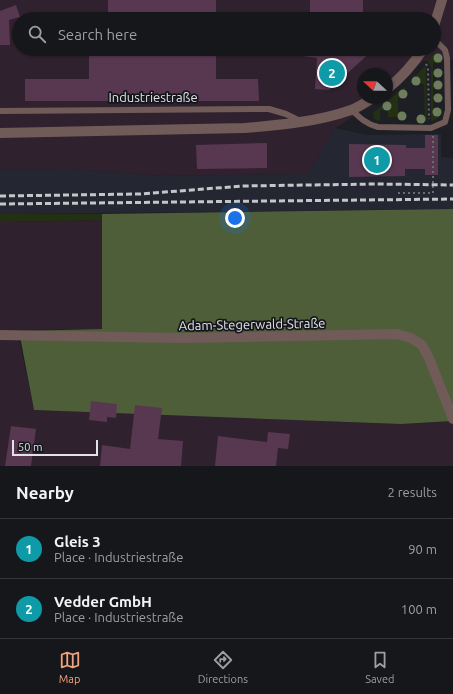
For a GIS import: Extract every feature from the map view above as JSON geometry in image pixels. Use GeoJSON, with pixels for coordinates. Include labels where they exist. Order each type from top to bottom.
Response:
{"type":"FeatureCollection","features":[{"type":"Feature","properties":{"kind":"street"},"geometry":{"type":"LineString","coordinates":[[438,12],[442,0]]}},
{"type":"Feature","properties":{"kind":"street"},"geometry":{"type":"LineString","coordinates":[[393,84],[418,57]]}},
{"type":"Feature","properties":{"kind":"street"},"geometry":{"type":"LineString","coordinates":[[0,133],[244,128],[284,125],[304,122],[352,110],[362,104]]}},
{"type":"Feature","properties":{"kind":"street","name":"Adam-Stegerwald-Straße"},"geometry":{"type":"LineString","coordinates":[[0,335],[183,338],[397,334],[411,338],[422,345],[432,365],[453,419]]}},
{"type":"Feature","properties":{"kind":"lane"},"geometry":{"type":"LineString","coordinates":[[352,110],[362,120],[378,127],[431,128],[445,122],[448,110],[447,58],[445,50],[441,45]]}},
{"type":"Feature","properties":{"kind":"lane","name":"Industriestraße"},"geometry":{"type":"LineString","coordinates":[[0,111],[269,109],[286,114],[304,122]]}},
{"type":"Feature","properties":{"kind":"path"},"geometry":{"type":"LineString","coordinates":[[398,193],[433,193],[432,134],[429,120],[428,68],[426,63],[418,57]]}},
{"type":"Feature","properties":{"kind":"shaded area"},"geometry":{"type":"Polygon","coordinates":[[[0,0],[453,0],[453,60],[423,61],[393,89],[393,68],[357,68],[357,104],[374,104],[335,128],[308,174],[164,176],[68,169],[0,170],[0,0]]]}},
{"type":"Feature","properties":{"kind":"shaded area"},"geometry":{"type":"Polygon","coordinates":[[[335,128],[367,135],[441,134],[441,157],[453,158],[453,209],[0,214],[0,170],[68,169],[164,176],[308,174],[335,128]]]}},
{"type":"Feature","properties":{"kind":"shaded area"},"geometry":{"type":"Polygon","coordinates":[[[102,220],[103,329],[17,330],[34,410],[401,424],[453,421],[453,466],[0,466],[0,222],[102,220]]]}},
{"type":"Feature","properties":{"kind":"green space"},"geometry":{"type":"Polygon","coordinates":[[[432,56],[441,56],[442,59],[442,63],[433,63],[433,72],[442,72],[442,75],[433,75],[433,83],[442,84],[442,87],[433,87],[433,96],[442,96],[442,99],[433,99],[433,108],[442,108],[439,117],[436,120],[431,121],[431,67],[428,61],[432,56]]]}},
{"type":"Feature","properties":{"kind":"green space"},"geometry":{"type":"Polygon","coordinates":[[[424,67],[426,68],[427,121],[418,122],[416,121],[416,118],[425,117],[424,84],[409,83],[424,67]]]}},
{"type":"Feature","properties":{"kind":"green space"},"geometry":{"type":"Polygon","coordinates":[[[405,87],[406,98],[398,98],[398,114],[406,114],[406,117],[388,117],[388,110],[380,110],[380,121],[374,119],[373,113],[384,104],[393,104],[393,97],[405,87]]]}},
{"type":"Feature","properties":{"kind":"green space"},"geometry":{"type":"Polygon","coordinates":[[[453,209],[453,421],[401,424],[34,410],[19,331],[102,329],[102,214],[453,209]]]}},
{"type":"Feature","properties":{"kind":"green space"},"geometry":{"type":"Polygon","coordinates":[[[0,214],[102,214],[102,220],[0,222],[0,214]]]}},
{"type":"Feature","properties":{"kind":"building"},"geometry":{"type":"Polygon","coordinates":[[[108,0],[216,0],[216,12],[108,12],[108,0]]]}},
{"type":"Feature","properties":{"kind":"building"},"geometry":{"type":"Polygon","coordinates":[[[310,0],[363,0],[363,12],[310,12],[310,0]]]}},
{"type":"Feature","properties":{"kind":"building"},"geometry":{"type":"Polygon","coordinates":[[[16,5],[18,12],[12,12],[12,19],[9,20],[10,45],[0,45],[0,11],[16,5]]]}},
{"type":"Feature","properties":{"kind":"building"},"geometry":{"type":"Polygon","coordinates":[[[89,56],[216,56],[216,79],[258,79],[259,101],[25,101],[25,79],[89,79],[89,56]]]}},
{"type":"Feature","properties":{"kind":"building"},"geometry":{"type":"Polygon","coordinates":[[[302,56],[366,56],[329,90],[315,89],[317,58],[302,56]]]}},
{"type":"Feature","properties":{"kind":"building"},"geometry":{"type":"Polygon","coordinates":[[[425,135],[438,135],[438,175],[425,175],[425,169],[405,169],[405,176],[349,177],[349,144],[406,145],[406,148],[425,148],[425,135]]]}},
{"type":"Feature","properties":{"kind":"building"},"geometry":{"type":"Polygon","coordinates":[[[267,143],[267,168],[197,169],[196,145],[267,143]]]}},
{"type":"Feature","properties":{"kind":"building"},"geometry":{"type":"Polygon","coordinates":[[[91,401],[117,404],[116,418],[107,417],[107,422],[89,420],[91,401]]]}},
{"type":"Feature","properties":{"kind":"building"},"geometry":{"type":"Polygon","coordinates":[[[135,405],[162,408],[158,439],[183,441],[181,466],[100,466],[102,445],[130,449],[135,405]]]}},
{"type":"Feature","properties":{"kind":"building"},"geometry":{"type":"Polygon","coordinates":[[[11,426],[36,429],[31,466],[5,466],[11,426]]]}},
{"type":"Feature","properties":{"kind":"building"},"geometry":{"type":"Polygon","coordinates":[[[268,432],[290,434],[288,449],[278,448],[276,466],[215,466],[218,436],[267,442],[268,432]]]}},
{"type":"Feature","properties":{"kind":"railway"},"geometry":{"type":"LineString","coordinates":[[0,196],[140,194],[243,186],[376,184],[453,185]]}},
{"type":"Feature","properties":{"kind":"railway"},"geometry":{"type":"LineString","coordinates":[[0,204],[453,199]]}},
{"type":"Feature","properties":{"kind":"place","name":"Vedder GmbH"},"geometry":{"type":"Point","coordinates":[332,73]}},
{"type":"Feature","properties":{"kind":"place","name":"Gleis 3"},"geometry":{"type":"Point","coordinates":[377,160]}}]}
